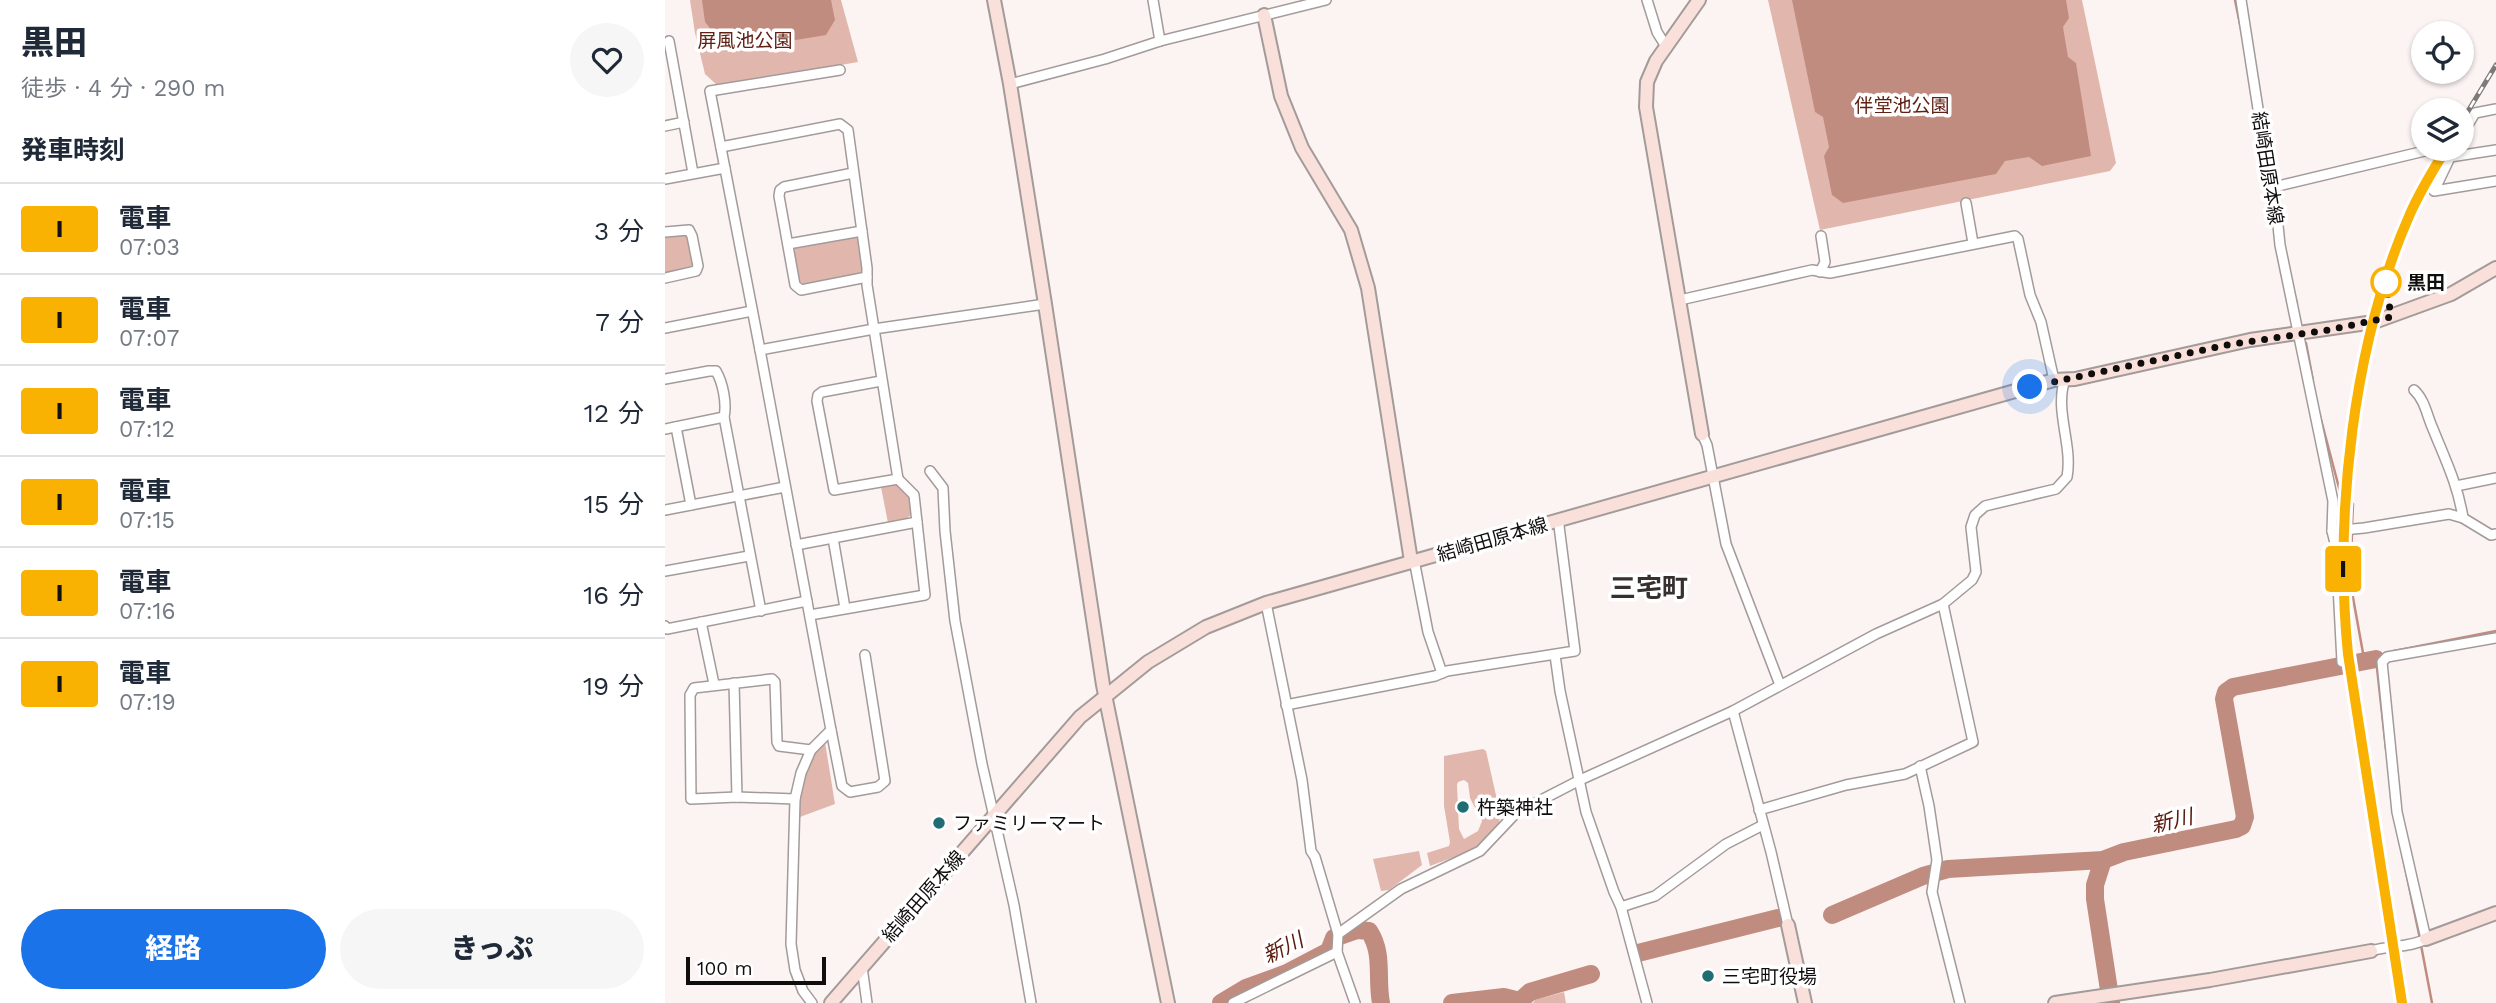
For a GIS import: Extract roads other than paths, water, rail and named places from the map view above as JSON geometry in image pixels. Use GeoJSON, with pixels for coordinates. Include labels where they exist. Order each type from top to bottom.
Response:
{"type":"FeatureCollection","features":[{"type":"Feature","properties":{"kind":"street"},"geometry":{"type":"LineString","coordinates":[[994,0],[1010,84],[1106,694],[1168,1003]]}},
{"type":"Feature","properties":{"kind":"street"},"geometry":{"type":"LineString","coordinates":[[1153,0],[1160,41]]}},
{"type":"Feature","properties":{"kind":"street"},"geometry":{"type":"LineString","coordinates":[[1010,84],[1105,59],[1160,41],[1326,0]]}},
{"type":"Feature","properties":{"kind":"street"},"geometry":{"type":"LineString","coordinates":[[1647,0],[1657,32],[1667,48]]}},
{"type":"Feature","properties":{"kind":"street"},"geometry":{"type":"LineString","coordinates":[[1699,0],[1656,61],[1647,82],[1646,107],[1703,434],[1726,544],[1780,685]]}},
{"type":"Feature","properties":{"kind":"street","name":"結崎田原本線"},"geometry":{"type":"LineString","coordinates":[[2241,0],[2266,160],[2277,186],[2280,245],[2299,335]]}},
{"type":"Feature","properties":{"kind":"street"},"geometry":{"type":"LineString","coordinates":[[1264,15],[1281,96],[1302,148],[1348,224],[1368,288],[1411,561],[1415,565],[1429,632],[1442,673]]}},
{"type":"Feature","properties":{"kind":"street"},"geometry":{"type":"LineString","coordinates":[[669,41],[670,75],[684,122],[693,173]]}},
{"type":"Feature","properties":{"kind":"street"},"geometry":{"type":"LineString","coordinates":[[840,70],[710,92],[842,786],[850,792],[878,787],[885,781],[865,655]]}},
{"type":"Feature","properties":{"kind":"street"},"geometry":{"type":"LineString","coordinates":[[2474,115],[2496,109]]}},
{"type":"Feature","properties":{"kind":"street"},"geometry":{"type":"LineString","coordinates":[[665,126],[684,122]]}},
{"type":"Feature","properties":{"kind":"street"},"geometry":{"type":"LineString","coordinates":[[721,147],[840,124],[848,130],[881,381],[898,479],[914,495],[925,595],[810,615]]}},
{"type":"Feature","properties":{"kind":"street"},"geometry":{"type":"LineString","coordinates":[[2474,152],[2496,150]]}},
{"type":"Feature","properties":{"kind":"street"},"geometry":{"type":"LineString","coordinates":[[2277,186],[2411,154]]}},
{"type":"Feature","properties":{"kind":"street"},"geometry":{"type":"LineString","coordinates":[[2448,161],[2434,191],[2496,181]]}},
{"type":"Feature","properties":{"kind":"street"},"geometry":{"type":"LineString","coordinates":[[665,179],[725,168]]}},
{"type":"Feature","properties":{"kind":"street"},"geometry":{"type":"LineString","coordinates":[[853,173],[784,187],[779,196],[795,285],[801,290],[867,277]]}},
{"type":"Feature","properties":{"kind":"street"},"geometry":{"type":"LineString","coordinates":[[1966,203],[1973,243]]}},
{"type":"Feature","properties":{"kind":"street"},"geometry":{"type":"LineString","coordinates":[[665,232],[688,230],[692,236],[698,266],[696,271],[691,273],[665,278]]}},
{"type":"Feature","properties":{"kind":"street"},"geometry":{"type":"LineString","coordinates":[[788,244],[862,231]]}},
{"type":"Feature","properties":{"kind":"street"},"geometry":{"type":"LineString","coordinates":[[1821,236],[1825,262],[1821,272]]}},
{"type":"Feature","properties":{"kind":"street"},"geometry":{"type":"LineString","coordinates":[[1338,934],[1401,888],[1480,851],[1516,813],[1580,780],[1733,711],[1876,634],[1943,604],[1972,580],[1976,572],[1971,527],[1975,515],[1985,506],[2056,489],[2067,477],[2067,441],[2059,380],[2030,295],[2018,239],[2015,236],[1884,264],[1830,273],[1812,270],[1680,300]]}},
{"type":"Feature","properties":{"kind":"street","name":"結崎田原本線"},"geometry":{"type":"LineString","coordinates":[[831,1003],[1080,717],[1148,662],[1206,627],[1266,603],[1411,561],[2059,380],[2227,345],[2299,335],[2391,317],[2451,294],[2496,268]]}},
{"type":"Feature","properties":{"kind":"street"},"geometry":{"type":"LineString","coordinates":[[760,350],[874,329],[1045,304]]}},
{"type":"Feature","properties":{"kind":"street"},"geometry":{"type":"LineString","coordinates":[[665,327],[752,311]]}},
{"type":"Feature","properties":{"kind":"street"},"geometry":{"type":"LineString","coordinates":[[2299,335],[2333,501],[2332,531],[2336,547],[2342,662]]}},
{"type":"Feature","properties":{"kind":"street"},"geometry":{"type":"LineString","coordinates":[[665,379],[716,371],[719,377],[724,417],[761,611]]}},
{"type":"Feature","properties":{"kind":"street"},"geometry":{"type":"LineString","coordinates":[[881,381],[822,392],[817,401],[834,490],[898,479]]}},
{"type":"Feature","properties":{"kind":"street"},"geometry":{"type":"LineString","coordinates":[[2414,390],[2422,400],[2456,486],[2463,518]]}},
{"type":"Feature","properties":{"kind":"street"},"geometry":{"type":"LineString","coordinates":[[665,429],[724,417]]}},
{"type":"Feature","properties":{"kind":"street"},"geometry":{"type":"LineString","coordinates":[[675,427],[691,505]]}},
{"type":"Feature","properties":{"kind":"street"},"geometry":{"type":"LineString","coordinates":[[930,471],[943,488],[955,621],[1014,905],[1031,1003]]}},
{"type":"Feature","properties":{"kind":"street"},"geometry":{"type":"LineString","coordinates":[[2456,486],[2496,478]]}},
{"type":"Feature","properties":{"kind":"street"},"geometry":{"type":"LineString","coordinates":[[665,510],[785,487]]}},
{"type":"Feature","properties":{"kind":"street"},"geometry":{"type":"LineString","coordinates":[[2332,531],[2449,514],[2463,518],[2491,535],[2496,534]]}},
{"type":"Feature","properties":{"kind":"street"},"geometry":{"type":"LineString","coordinates":[[1286,705],[1442,673],[1574,651],[1560,520]]}},
{"type":"Feature","properties":{"kind":"street"},"geometry":{"type":"LineString","coordinates":[[796,545],[917,522]]}},
{"type":"Feature","properties":{"kind":"street"},"geometry":{"type":"LineString","coordinates":[[833,538],[845,608]]}},
{"type":"Feature","properties":{"kind":"street"},"geometry":{"type":"LineString","coordinates":[[665,570],[749,556]]}},
{"type":"Feature","properties":{"kind":"street"},"geometry":{"type":"LineString","coordinates":[[665,626],[667,629],[807,601]]}},
{"type":"Feature","properties":{"kind":"street"},"geometry":{"type":"LineString","coordinates":[[1266,603],[1303,780],[1311,851],[1338,934],[1337,952],[1355,1003]]}},
{"type":"Feature","properties":{"kind":"street"},"geometry":{"type":"LineString","coordinates":[[1759,810],[1846,785],[1905,774],[1973,742],[1943,604]]}},
{"type":"Feature","properties":{"kind":"street"},"geometry":{"type":"LineString","coordinates":[[701,622],[714,684]]}},
{"type":"Feature","properties":{"kind":"street"},"geometry":{"type":"LineString","coordinates":[[2426,939],[2397,812],[2382,662],[2387,657],[2496,638]]}},
{"type":"Feature","properties":{"kind":"street"},"geometry":{"type":"LineString","coordinates":[[1555,655],[1560,691],[1586,811],[1613,892],[1621,907],[1647,1003]]}},
{"type":"Feature","properties":{"kind":"street"},"geometry":{"type":"LineString","coordinates":[[795,799],[691,799],[690,695],[694,688],[772,678],[775,682],[779,746],[811,750]]}},
{"type":"Feature","properties":{"kind":"street"},"geometry":{"type":"LineString","coordinates":[[734,682],[737,797]]}},
{"type":"Feature","properties":{"kind":"street"},"geometry":{"type":"LineString","coordinates":[[1733,711],[1786,911],[1805,1003]]}},
{"type":"Feature","properties":{"kind":"street"},"geometry":{"type":"LineString","coordinates":[[811,1003],[795,970],[791,944],[795,799],[801,773],[811,750],[831,730]]}},
{"type":"Feature","properties":{"kind":"street"},"geometry":{"type":"LineString","coordinates":[[1920,766],[1937,860],[1932,892],[1960,1003]]}},
{"type":"Feature","properties":{"kind":"street"},"geometry":{"type":"LineString","coordinates":[[1621,907],[1655,896],[1726,844],[1763,825]]}},
{"type":"Feature","properties":{"kind":"street"},"geometry":{"type":"LineString","coordinates":[[2055,1003],[2210,980],[2384,947],[2419,943],[2496,912]]}},
{"type":"Feature","properties":{"kind":"street"},"geometry":{"type":"LineString","coordinates":[[1234,1003],[1337,952]]}},
{"type":"Feature","properties":{"kind":"street"},"geometry":{"type":"LineString","coordinates":[[862,967],[867,1003]]}},
{"type":"Feature","properties":{"kind":"waterway"},"geometry":{"type":"LineString","coordinates":[[2235,0],[2242,34]]}},
{"type":"Feature","properties":{"kind":"waterway"},"geometry":{"type":"LineString","coordinates":[[2268,146],[2275,177]]}},
{"type":"Feature","properties":{"kind":"waterway"},"geometry":{"type":"LineString","coordinates":[[2294,293],[2297,303]]}},
{"type":"Feature","properties":{"kind":"waterway"},"geometry":{"type":"LineString","coordinates":[[2306,343],[2313,381]]}},
{"type":"Feature","properties":{"kind":"waterway"},"geometry":{"type":"LineString","coordinates":[[2319,412],[2343,503],[2353,504],[2352,526]]}},
{"type":"Feature","properties":{"kind":"waterway"},"geometry":{"type":"LineString","coordinates":[[2352,533],[2350,581],[2363,653],[2376,659]]}},
{"type":"Feature","properties":{"kind":"waterway"},"geometry":{"type":"LineString","coordinates":[[2394,651],[2496,631]]}},
{"type":"Feature","properties":{"kind":"waterway"},"geometry":{"type":"LineString","coordinates":[[2376,659],[2388,653]]}},
{"type":"Feature","properties":{"kind":"waterway"},"geometry":{"type":"LineString","coordinates":[[2376,659],[2386,749]]}},
{"type":"Feature","properties":{"kind":"waterway","name":"新川"},"geometry":{"type":"LineString","coordinates":[[1832,915],[1923,876],[1948,869],[2103,860],[2124,852],[2236,829],[2242,826],[2245,817],[2224,699],[2226,692],[2233,687],[2376,659]]}},
{"type":"Feature","properties":{"kind":"waterway"},"geometry":{"type":"LineString","coordinates":[[2400,843],[2420,939]]}},
{"type":"Feature","properties":{"kind":"waterway"},"geometry":{"type":"LineString","coordinates":[[2103,860],[2095,885],[2095,899],[2111,1003]]}},
{"type":"Feature","properties":{"kind":"waterway","name":"新川"},"geometry":{"type":"LineString","coordinates":[[1638,953],[1778,918]]}},
{"type":"Feature","properties":{"kind":"waterway","name":"新川"},"geometry":{"type":"LineString","coordinates":[[1221,1003],[1246,988],[1287,973],[1329,951],[1334,938],[1357,930],[1369,931],[1377,948],[1381,1003]]}},
{"type":"Feature","properties":{"kind":"waterway"},"geometry":{"type":"LineString","coordinates":[[2421,945],[2432,1003]]}},
{"type":"Feature","properties":{"kind":"waterway","name":"新川"},"geometry":{"type":"LineString","coordinates":[[1520,1001],[1530,992],[1591,974]]}},
{"type":"Feature","properties":{"kind":"waterway","name":"新川"},"geometry":{"type":"LineString","coordinates":[[1452,1003],[1504,997],[1520,1001]]}},
{"type":"Feature","properties":{"kind":"railway"},"geometry":{"type":"LineString","coordinates":[[2474,101],[2496,65]]}},
{"type":"Feature","properties":{"kind":"railway"},"geometry":{"type":"LineString","coordinates":[[2402,1003],[2348,654],[2343,556],[2345,506],[2356,408],[2377,311],[2410,214],[2439,161]]}},
{"type":"Feature","properties":{"kind":"train","name":"I"},"geometry":{"type":"LineString","coordinates":[[2402,1003],[2348,654],[2343,605],[2343,530],[2353,426],[2374,322],[2408,218],[2439,161]]}},
{"type":"Feature","properties":{"kind":"place","name":"黒田"},"geometry":{"type":"Point","coordinates":[2386,282]}},
{"type":"Feature","properties":{"kind":"place","name":"杵築神社"},"geometry":{"type":"Point","coordinates":[1463,807]}},
{"type":"Feature","properties":{"kind":"place","name":"ファミリーマート"},"geometry":{"type":"Point","coordinates":[939,823]}},
{"type":"Feature","properties":{"kind":"place","name":"三宅町役場"},"geometry":{"type":"Point","coordinates":[1708,976]}},
{"type":"Feature","properties":{"kind":"district","name":"三宅町"},"geometry":{"type":"Point","coordinates":[1649,588]}},
{"type":"Feature","properties":{"kind":"park label","name":"屏風池公園"},"geometry":{"type":"Point","coordinates":[745,40]}},
{"type":"Feature","properties":{"kind":"park label","name":"伴堂池公園"},"geometry":{"type":"Point","coordinates":[1902,105]}}]}
